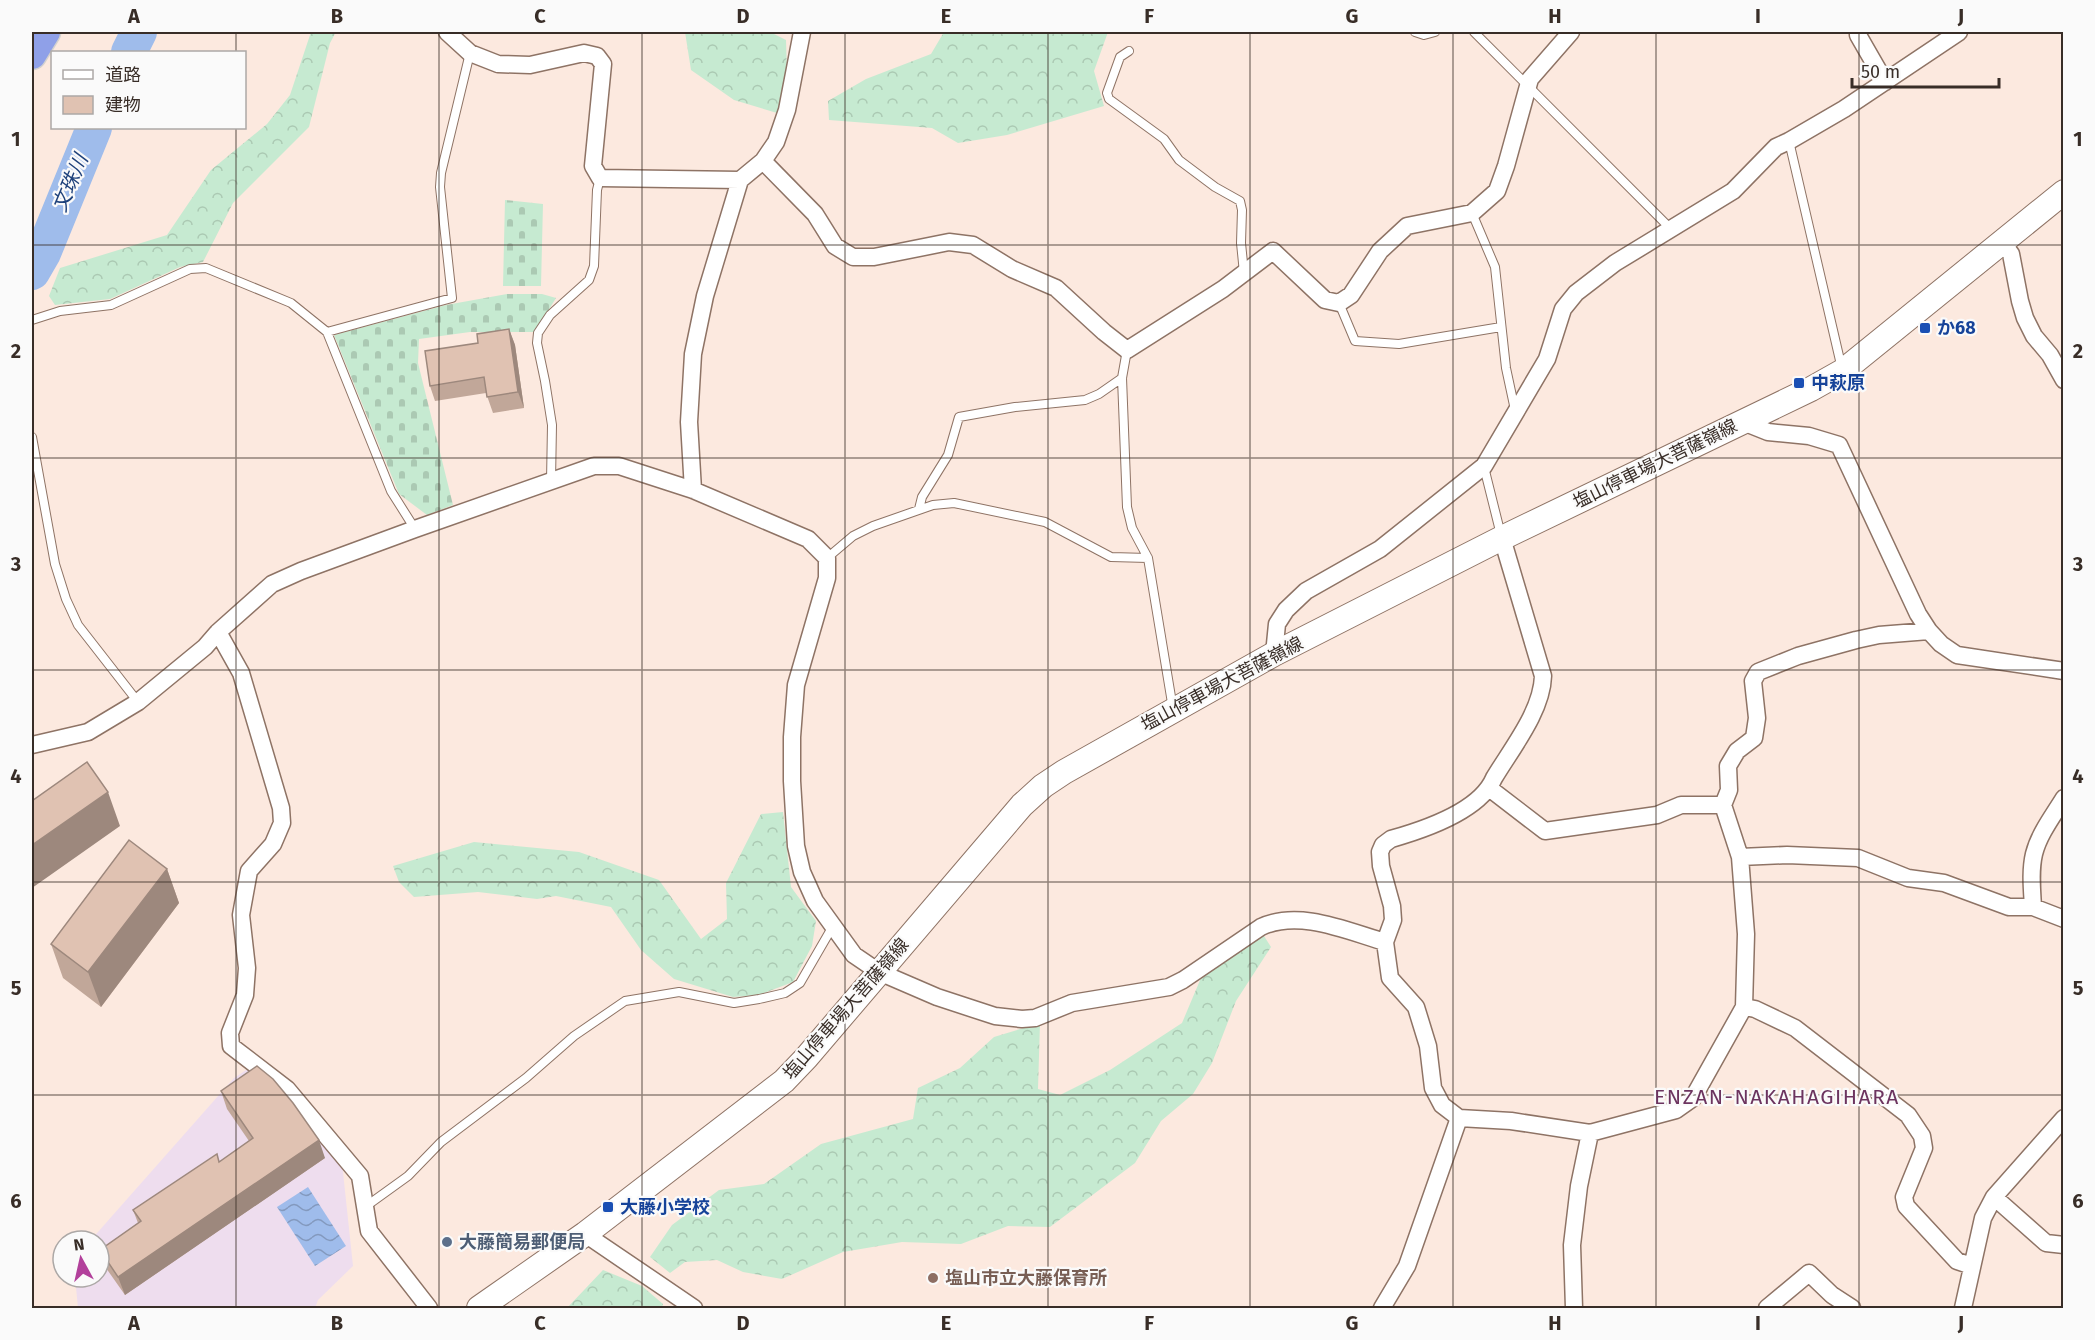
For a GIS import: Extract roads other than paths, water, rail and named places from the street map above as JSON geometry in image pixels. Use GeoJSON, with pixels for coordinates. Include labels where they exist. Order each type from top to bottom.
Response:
{"type":"FeatureCollection","features":[{"type":"Feature","properties":{"kind":"highway"},"geometry":{"type":"LineString","coordinates":[[32,55],[46,32]]}},
{"type":"Feature","properties":{"kind":"main road","name":"塩山停車場大菩薩嶺線"},"geometry":{"type":"LineString","coordinates":[[479,1308],[585,1234],[784,1081],[1022,805],[1042,786],[1173,709],[1274,654],[1502,538],[1843,372],[2064,192]]}},
{"type":"Feature","properties":{"kind":"street"},"geometry":{"type":"LineString","coordinates":[[447,32],[470,53],[498,64],[530,65],[584,53],[597,56],[603,64],[593,166],[600,178],[740,180]]}},
{"type":"Feature","properties":{"kind":"street"},"geometry":{"type":"LineString","coordinates":[[693,490],[689,422],[693,354],[705,296],[740,180],[763,161],[776,142],[787,110],[802,32]]}},
{"type":"Feature","properties":{"kind":"street"},"geometry":{"type":"LineString","coordinates":[[763,161],[815,214],[835,246],[853,258],[874,257],[949,242],[972,245],[1012,269],[1056,288],[1127,350],[1223,289],[1273,251],[1325,300],[1339,303],[1351,295],[1380,251],[1407,226],[1472,213],[1497,191],[1530,79],[1571,32]]}},
{"type":"Feature","properties":{"kind":"street"},"geometry":{"type":"LineString","coordinates":[[1858,32],[1886,82]]}},
{"type":"Feature","properties":{"kind":"street"},"geometry":{"type":"LineString","coordinates":[[1274,654],[1276,624],[1286,610],[1306,591],[1380,549],[1484,466],[1547,359],[1563,309],[1576,293],[1615,263],[1733,190],[1776,147],[1886,82],[1959,32]]}},
{"type":"Feature","properties":{"kind":"street"},"geometry":{"type":"LineString","coordinates":[[2002,242],[2011,254],[2019,301],[2025,318],[2034,336],[2050,355],[2064,380]]}},
{"type":"Feature","properties":{"kind":"street"},"geometry":{"type":"LineString","coordinates":[[1743,422],[1768,432],[1809,436],[1839,445],[1918,614],[1941,644],[1957,656],[2064,671]]}},
{"type":"Feature","properties":{"kind":"street"},"geometry":{"type":"LineString","coordinates":[[32,745],[88,732],[138,702],[205,647],[218,632],[272,584],[415,529],[594,466],[619,466],[693,490],[808,539],[827,558],[827,578],[796,685],[792,737],[796,846],[802,873],[815,901],[854,955],[879,972],[994,1016],[1022,1019],[1035,1018],[1072,1003],[1169,987],[1273,921],[1303,919],[1385,942]]}},
{"type":"Feature","properties":{"kind":"street"},"geometry":{"type":"LineString","coordinates":[[1502,538],[1544,676],[1537,705],[1489,788],[1451,818],[1391,839],[1383,845],[1380,852],[1381,866],[1392,906],[1393,920],[1385,942],[1390,978],[1416,1007],[1428,1046],[1433,1088],[1442,1105],[1459,1118],[1511,1121],[1590,1133],[1676,1110],[1693,1098],[1744,1007],[1746,934],[1740,857],[1723,805],[1729,790],[1728,766],[1737,751],[1754,738],[1756,717],[1753,681],[1758,672],[1798,656],[1879,635],[1929,631]]}},
{"type":"Feature","properties":{"kind":"street"},"geometry":{"type":"LineString","coordinates":[[218,632],[241,673],[281,808],[282,823],[273,844],[249,871],[241,915],[247,968],[245,994],[230,1033],[231,1046],[287,1089],[360,1176],[369,1231],[429,1308]]}},
{"type":"Feature","properties":{"kind":"street"},"geometry":{"type":"LineString","coordinates":[[1489,788],[1545,831],[1657,814],[1681,805],[1723,805]]}},
{"type":"Feature","properties":{"kind":"street"},"geometry":{"type":"LineString","coordinates":[[2033,907],[2032,870],[2035,851],[2064,798]]}},
{"type":"Feature","properties":{"kind":"street"},"geometry":{"type":"LineString","coordinates":[[1740,857],[1787,855],[1858,858],[1908,878],[1944,883],[2009,907],[2033,907],[2064,919]]}},
{"type":"Feature","properties":{"kind":"street"},"geometry":{"type":"LineString","coordinates":[[1744,1007],[1755,1009],[1795,1028],[1908,1115],[1922,1136],[1924,1148],[1904,1197],[1906,1206],[1957,1261],[1972,1266]]}},
{"type":"Feature","properties":{"kind":"street"},"geometry":{"type":"LineString","coordinates":[[1382,1308],[1407,1266],[1459,1118]]}},
{"type":"Feature","properties":{"kind":"street"},"geometry":{"type":"LineString","coordinates":[[1963,1308],[1983,1218],[1994,1197],[2064,1118]]}},
{"type":"Feature","properties":{"kind":"street"},"geometry":{"type":"LineString","coordinates":[[1574,1308],[1572,1245],[1590,1133]]}},
{"type":"Feature","properties":{"kind":"street"},"geometry":{"type":"LineString","coordinates":[[1994,1197],[2046,1243],[2064,1245]]}},
{"type":"Feature","properties":{"kind":"street"},"geometry":{"type":"LineString","coordinates":[[585,1234],[694,1308]]}},
{"type":"Feature","properties":{"kind":"street"},"geometry":{"type":"LineString","coordinates":[[1767,1308],[1809,1274],[1832,1295],[1852,1308]]}},
{"type":"Feature","properties":{"kind":"lane"},"geometry":{"type":"LineString","coordinates":[[1415,32],[1424,35],[1435,32]]}},
{"type":"Feature","properties":{"kind":"lane"},"geometry":{"type":"LineString","coordinates":[[1474,32],[1671,228]]}},
{"type":"Feature","properties":{"kind":"lane"},"geometry":{"type":"LineString","coordinates":[[1129,51],[1120,57],[1107,93],[1109,99],[1164,139],[1179,160],[1240,201],[1244,273]]}},
{"type":"Feature","properties":{"kind":"lane"},"geometry":{"type":"LineString","coordinates":[[327,332],[452,298],[441,173],[470,53]]}},
{"type":"Feature","properties":{"kind":"lane"},"geometry":{"type":"LineString","coordinates":[[1789,141],[1843,372]]}},
{"type":"Feature","properties":{"kind":"lane"},"geometry":{"type":"LineString","coordinates":[[551,481],[552,425],[537,343],[538,333],[550,315],[589,280],[594,266],[597,190],[600,178]]}},
{"type":"Feature","properties":{"kind":"lane"},"geometry":{"type":"LineString","coordinates":[[1472,213],[1495,267],[1506,368],[1515,412]]}},
{"type":"Feature","properties":{"kind":"lane"},"geometry":{"type":"LineString","coordinates":[[32,320],[60,310],[111,305],[190,269],[206,268],[291,303],[327,332],[391,491],[415,529]]}},
{"type":"Feature","properties":{"kind":"lane"},"geometry":{"type":"LineString","coordinates":[[1339,303],[1355,340],[1399,344],[1501,327]]}},
{"type":"Feature","properties":{"kind":"lane"},"geometry":{"type":"LineString","coordinates":[[1127,350],[1122,378],[1127,507],[1132,528],[1148,558],[1173,709]]}},
{"type":"Feature","properties":{"kind":"lane"},"geometry":{"type":"LineString","coordinates":[[919,509],[922,497],[948,455],[959,417],[1015,407],[1085,400],[1099,394],[1122,378]]}},
{"type":"Feature","properties":{"kind":"lane"},"geometry":{"type":"LineString","coordinates":[[32,437],[55,564],[66,599],[78,626],[138,702]]}},
{"type":"Feature","properties":{"kind":"lane"},"geometry":{"type":"LineString","coordinates":[[1484,466],[1502,538]]}},
{"type":"Feature","properties":{"kind":"lane"},"geometry":{"type":"LineString","coordinates":[[827,558],[854,536],[873,526],[933,505],[954,503],[1045,522],[1111,557],[1148,558]]}},
{"type":"Feature","properties":{"kind":"lane"},"geometry":{"type":"LineString","coordinates":[[366,1207],[408,1176],[441,1142],[526,1078],[574,1036],[625,1001],[679,992],[734,1003],[784,993],[800,984],[833,926]]}},
{"type":"Feature","properties":{"kind":"water"},"geometry":{"type":"Polygon","coordinates":[[[308,1187],[346,1246],[315,1266],[277,1207],[308,1187]]]}},
{"type":"Feature","properties":{"kind":"waterway","name":"文珠川"},"geometry":{"type":"LineString","coordinates":[[130,51],[139,32]]}},
{"type":"Feature","properties":{"kind":"waterway","name":"文珠川"},"geometry":{"type":"LineString","coordinates":[[32,272],[43,253],[94,129]]}},
{"type":"Feature","properties":{"kind":"place","name":"か68"},"geometry":{"type":"Point","coordinates":[1925,328]}},
{"type":"Feature","properties":{"kind":"place","name":"中萩原"},"geometry":{"type":"Point","coordinates":[1799,383]}},
{"type":"Feature","properties":{"kind":"place","name":"大藤小学校"},"geometry":{"type":"Point","coordinates":[608,1207]}},
{"type":"Feature","properties":{"kind":"place","name":"大藤簡易郵便局"},"geometry":{"type":"Point","coordinates":[447,1242]}},
{"type":"Feature","properties":{"kind":"place","name":"塩山市立大藤保育所"},"geometry":{"type":"Point","coordinates":[933,1278]}},
{"type":"Feature","properties":{"kind":"district","name":"ENZAN-NAKAHAGIHARA"},"geometry":{"type":"Point","coordinates":[1777,1097]}}]}
